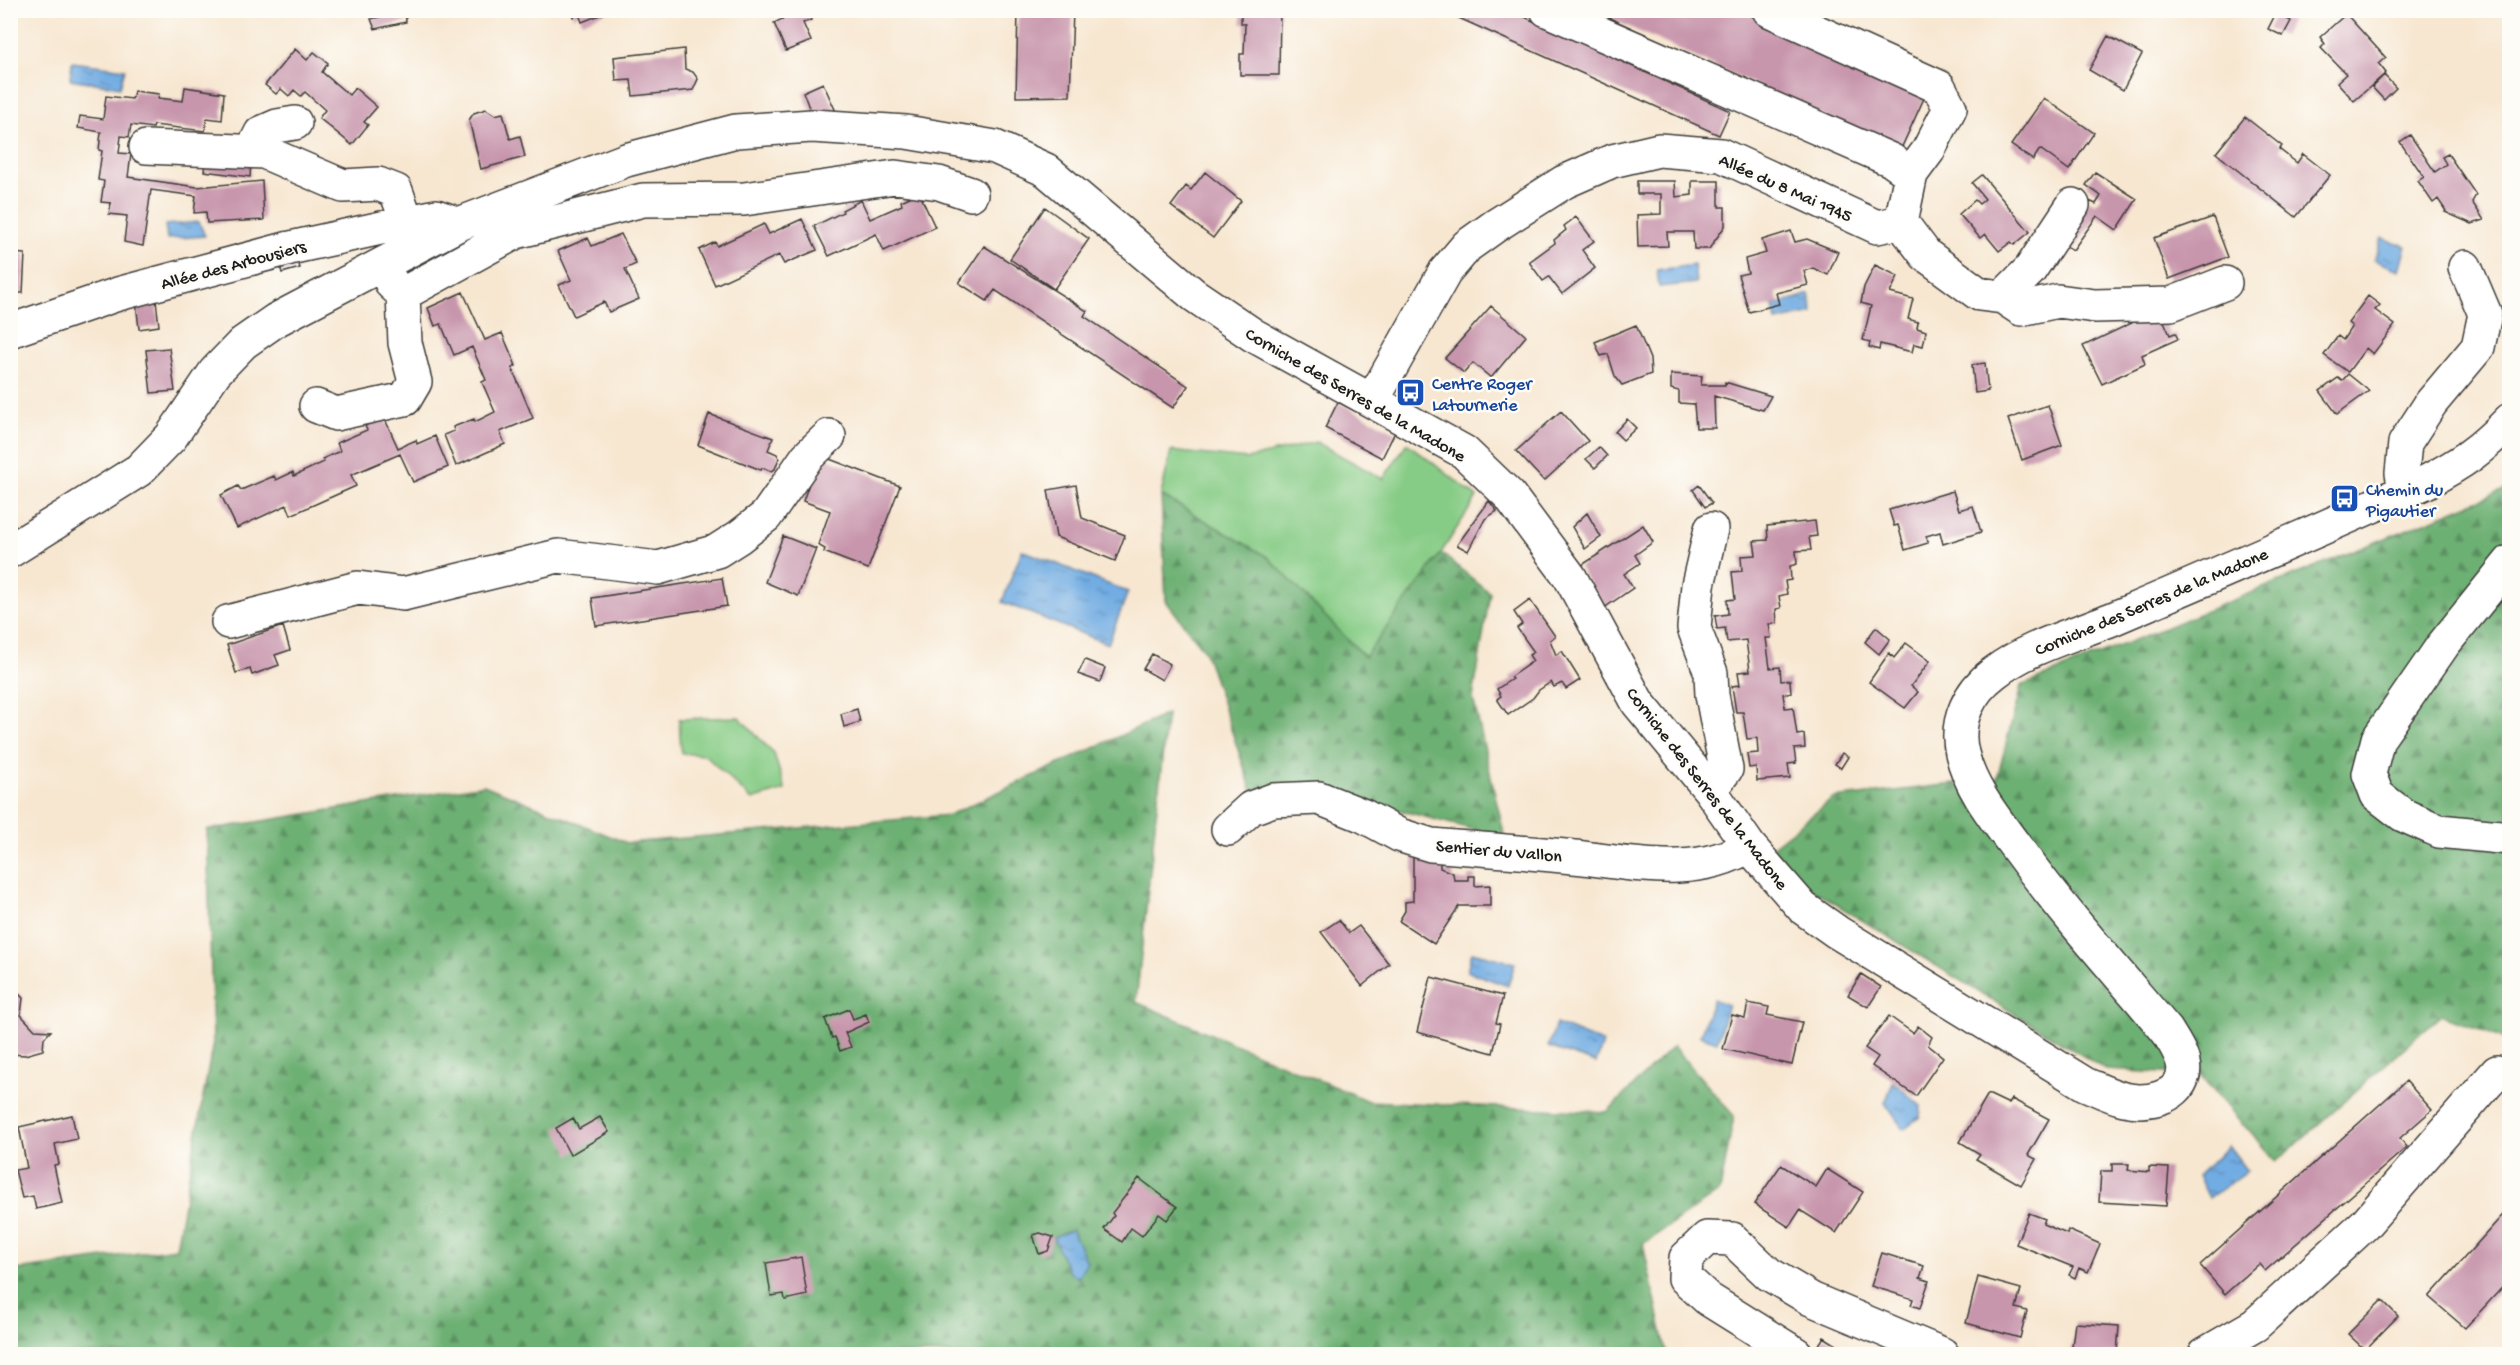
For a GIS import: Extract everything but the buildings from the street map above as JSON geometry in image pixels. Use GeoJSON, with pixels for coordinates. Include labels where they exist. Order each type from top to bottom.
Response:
{"type":"FeatureCollection","features":[{"type":"Feature","properties":{"kind":"street"},"geometry":{"type":"LineString","coordinates":[[1547,10],[1891,160],[1911,174]]}},
{"type":"Feature","properties":{"kind":"street"},"geometry":{"type":"LineString","coordinates":[[1769,10],[1939,87],[1950,108],[1928,151],[1911,174],[1900,222],[1926,255],[1979,294],[2003,297],[2021,309],[2058,300],[2095,306],[2171,304],[2225,283]]}},
{"type":"Feature","properties":{"kind":"street"},"geometry":{"type":"LineString","coordinates":[[252,151],[261,133],[277,126],[294,123]]}},
{"type":"Feature","properties":{"kind":"street","name":"Corniche des Serres de la Madone"},"geometry":{"type":"LineString","coordinates":[[10,551],[139,470],[171,437],[215,372],[243,343],[276,320],[459,224],[626,160],[735,131],[812,126],[906,132],[995,147],[1046,170],[1194,295],[1253,335],[1464,452],[1509,495],[1570,577],[1638,703],[1710,790],[1749,846],[1803,908],[1837,932],[2085,1084],[2125,1100],[2154,1101],[2175,1091],[2184,1074],[2180,1053],[2167,1031],[2058,903],[1970,779],[1961,750],[1961,718],[1974,693],[1993,674],[2017,657],[2092,628],[2405,492],[2456,466],[2485,446],[2510,420]]}},
{"type":"Feature","properties":{"kind":"street"},"geometry":{"type":"LineString","coordinates":[[146,147],[264,152],[343,186],[378,184],[396,190],[407,222]]}},
{"type":"Feature","properties":{"kind":"street","name":"Allée du 8 Mai 1945"},"geometry":{"type":"LineString","coordinates":[[1371,401],[1445,272],[1467,246],[1494,226],[1564,182],[1612,160],[1659,150],[1721,155],[1877,227],[1900,222]]}},
{"type":"Feature","properties":{"kind":"street"},"geometry":{"type":"LineString","coordinates":[[403,294],[516,232],[643,200],[744,200],[895,177],[939,183],[971,194]]}},
{"type":"Feature","properties":{"kind":"street"},"geometry":{"type":"LineString","coordinates":[[2003,297],[2030,270],[2073,205]]}},
{"type":"Feature","properties":{"kind":"street","name":"Allée des Arbousiers"},"geometry":{"type":"LineString","coordinates":[[10,331],[118,294],[290,248],[436,216],[459,224]]}},
{"type":"Feature","properties":{"kind":"street"},"geometry":{"type":"LineString","coordinates":[[316,406],[336,414],[405,399],[415,382],[405,343],[403,294],[392,284],[383,264]]}},
{"type":"Feature","properties":{"kind":"street"},"geometry":{"type":"LineString","coordinates":[[2405,492],[2402,473],[2405,443],[2431,403],[2478,347],[2485,314],[2465,267]]}},
{"type":"Feature","properties":{"kind":"street"},"geometry":{"type":"LineString","coordinates":[[228,622],[358,588],[403,594],[558,556],[658,568],[717,551],[740,537],[766,516],[807,457],[829,436]]}},
{"type":"Feature","properties":{"kind":"street"},"geometry":{"type":"LineString","coordinates":[[1710,790],[1726,769],[1712,695],[1711,673],[1694,628],[1698,585],[1711,529]]}},
{"type":"Feature","properties":{"kind":"street"},"geometry":{"type":"LineString","coordinates":[[2510,562],[2443,645],[2378,739],[2369,774],[2377,795],[2403,815],[2439,831],[2510,838]]}},
{"type":"Feature","properties":{"kind":"street","name":"Sentier du Vallon"},"geometry":{"type":"LineString","coordinates":[[1228,829],[1251,808],[1273,800],[1319,798],[1364,816],[1399,835],[1431,845],[1670,867],[1712,863],[1736,854],[1749,846]]}},
{"type":"Feature","properties":{"kind":"street"},"geometry":{"type":"LineString","coordinates":[[2205,1354],[2255,1325],[2364,1225],[2497,1072]]}},
{"type":"Feature","properties":{"kind":"street"},"geometry":{"type":"LineString","coordinates":[[1796,1354],[1708,1299],[1684,1278],[1686,1258],[1707,1238],[1732,1239],[1769,1274],[1811,1299],[1942,1354]]}},
{"type":"Feature","properties":{"kind":"green space"},"geometry":{"type":"Polygon","coordinates":[[[1316,442],[1383,479],[1407,443],[1477,497],[1441,553],[1365,657],[1268,557],[1161,495],[1171,451],[1247,459],[1316,442]]]}},
{"type":"Feature","properties":{"kind":"green space"},"geometry":{"type":"Polygon","coordinates":[[[2509,488],[2509,1041],[2441,1015],[2276,1162],[2200,1075],[2106,1070],[1798,881],[1769,849],[1834,798],[1997,779],[2021,686],[2509,488]]]}},
{"type":"Feature","properties":{"kind":"green space"},"geometry":{"type":"Polygon","coordinates":[[[1161,495],[1268,557],[1364,656],[1441,553],[1490,593],[1473,698],[1505,838],[1342,795],[1252,791],[1205,652],[1166,601],[1161,495]]]}},
{"type":"Feature","properties":{"kind":"green space"},"geometry":{"type":"Polygon","coordinates":[[[1167,714],[1136,1002],[1368,1101],[1607,1112],[1673,1046],[1734,1116],[1720,1191],[1643,1244],[1667,1354],[11,1354],[10,1271],[176,1248],[213,1042],[207,830],[484,785],[627,843],[949,815],[1167,714]]]}},
{"type":"Feature","properties":{"kind":"green space"},"geometry":{"type":"Polygon","coordinates":[[[739,717],[774,754],[785,790],[752,800],[705,755],[681,753],[679,719],[739,717]]]}},
{"type":"Feature","properties":{"kind":"water"},"geometry":{"type":"Polygon","coordinates":[[[72,62],[125,69],[120,87],[70,79],[72,62]]]}},
{"type":"Feature","properties":{"kind":"water"},"geometry":{"type":"Polygon","coordinates":[[[199,222],[205,236],[167,239],[165,225],[199,222]]]}},
{"type":"Feature","properties":{"kind":"water"},"geometry":{"type":"Polygon","coordinates":[[[2382,238],[2406,246],[2399,270],[2374,260],[2382,238]]]}},
{"type":"Feature","properties":{"kind":"water"},"geometry":{"type":"Polygon","coordinates":[[[1694,265],[1696,283],[1659,287],[1657,270],[1694,265]]]}},
{"type":"Feature","properties":{"kind":"water"},"geometry":{"type":"Polygon","coordinates":[[[1809,294],[1813,313],[1776,321],[1773,306],[1809,294]]]}},
{"type":"Feature","properties":{"kind":"water"},"geometry":{"type":"Polygon","coordinates":[[[1022,550],[1128,592],[1108,644],[1002,602],[1022,550]]]}},
{"type":"Feature","properties":{"kind":"water"},"geometry":{"type":"Polygon","coordinates":[[[1472,952],[1515,963],[1508,986],[1467,971],[1472,952]]]}},
{"type":"Feature","properties":{"kind":"water"},"geometry":{"type":"Polygon","coordinates":[[[1713,999],[1728,1005],[1717,1042],[1700,1036],[1713,999]]]}},
{"type":"Feature","properties":{"kind":"water"},"geometry":{"type":"Polygon","coordinates":[[[1556,1024],[1603,1043],[1596,1063],[1548,1047],[1556,1024]]]}},
{"type":"Feature","properties":{"kind":"water"},"geometry":{"type":"Polygon","coordinates":[[[1893,1082],[1921,1106],[1920,1117],[1903,1129],[1885,1103],[1893,1082]]]}},
{"type":"Feature","properties":{"kind":"water"},"geometry":{"type":"Polygon","coordinates":[[[2228,1146],[2247,1171],[2209,1198],[2198,1176],[2228,1146]]]}},
{"type":"Feature","properties":{"kind":"water"},"geometry":{"type":"Polygon","coordinates":[[[1072,1230],[1087,1262],[1078,1278],[1069,1272],[1053,1237],[1072,1230]]]}},
{"type":"Feature","properties":{"kind":"place","name":"Centre Roger Latournerie"},"geometry":{"type":"Point","coordinates":[1411,393]}},
{"type":"Feature","properties":{"kind":"place","name":"Chemin du Pigautier"},"geometry":{"type":"Point","coordinates":[2345,499]}}]}
